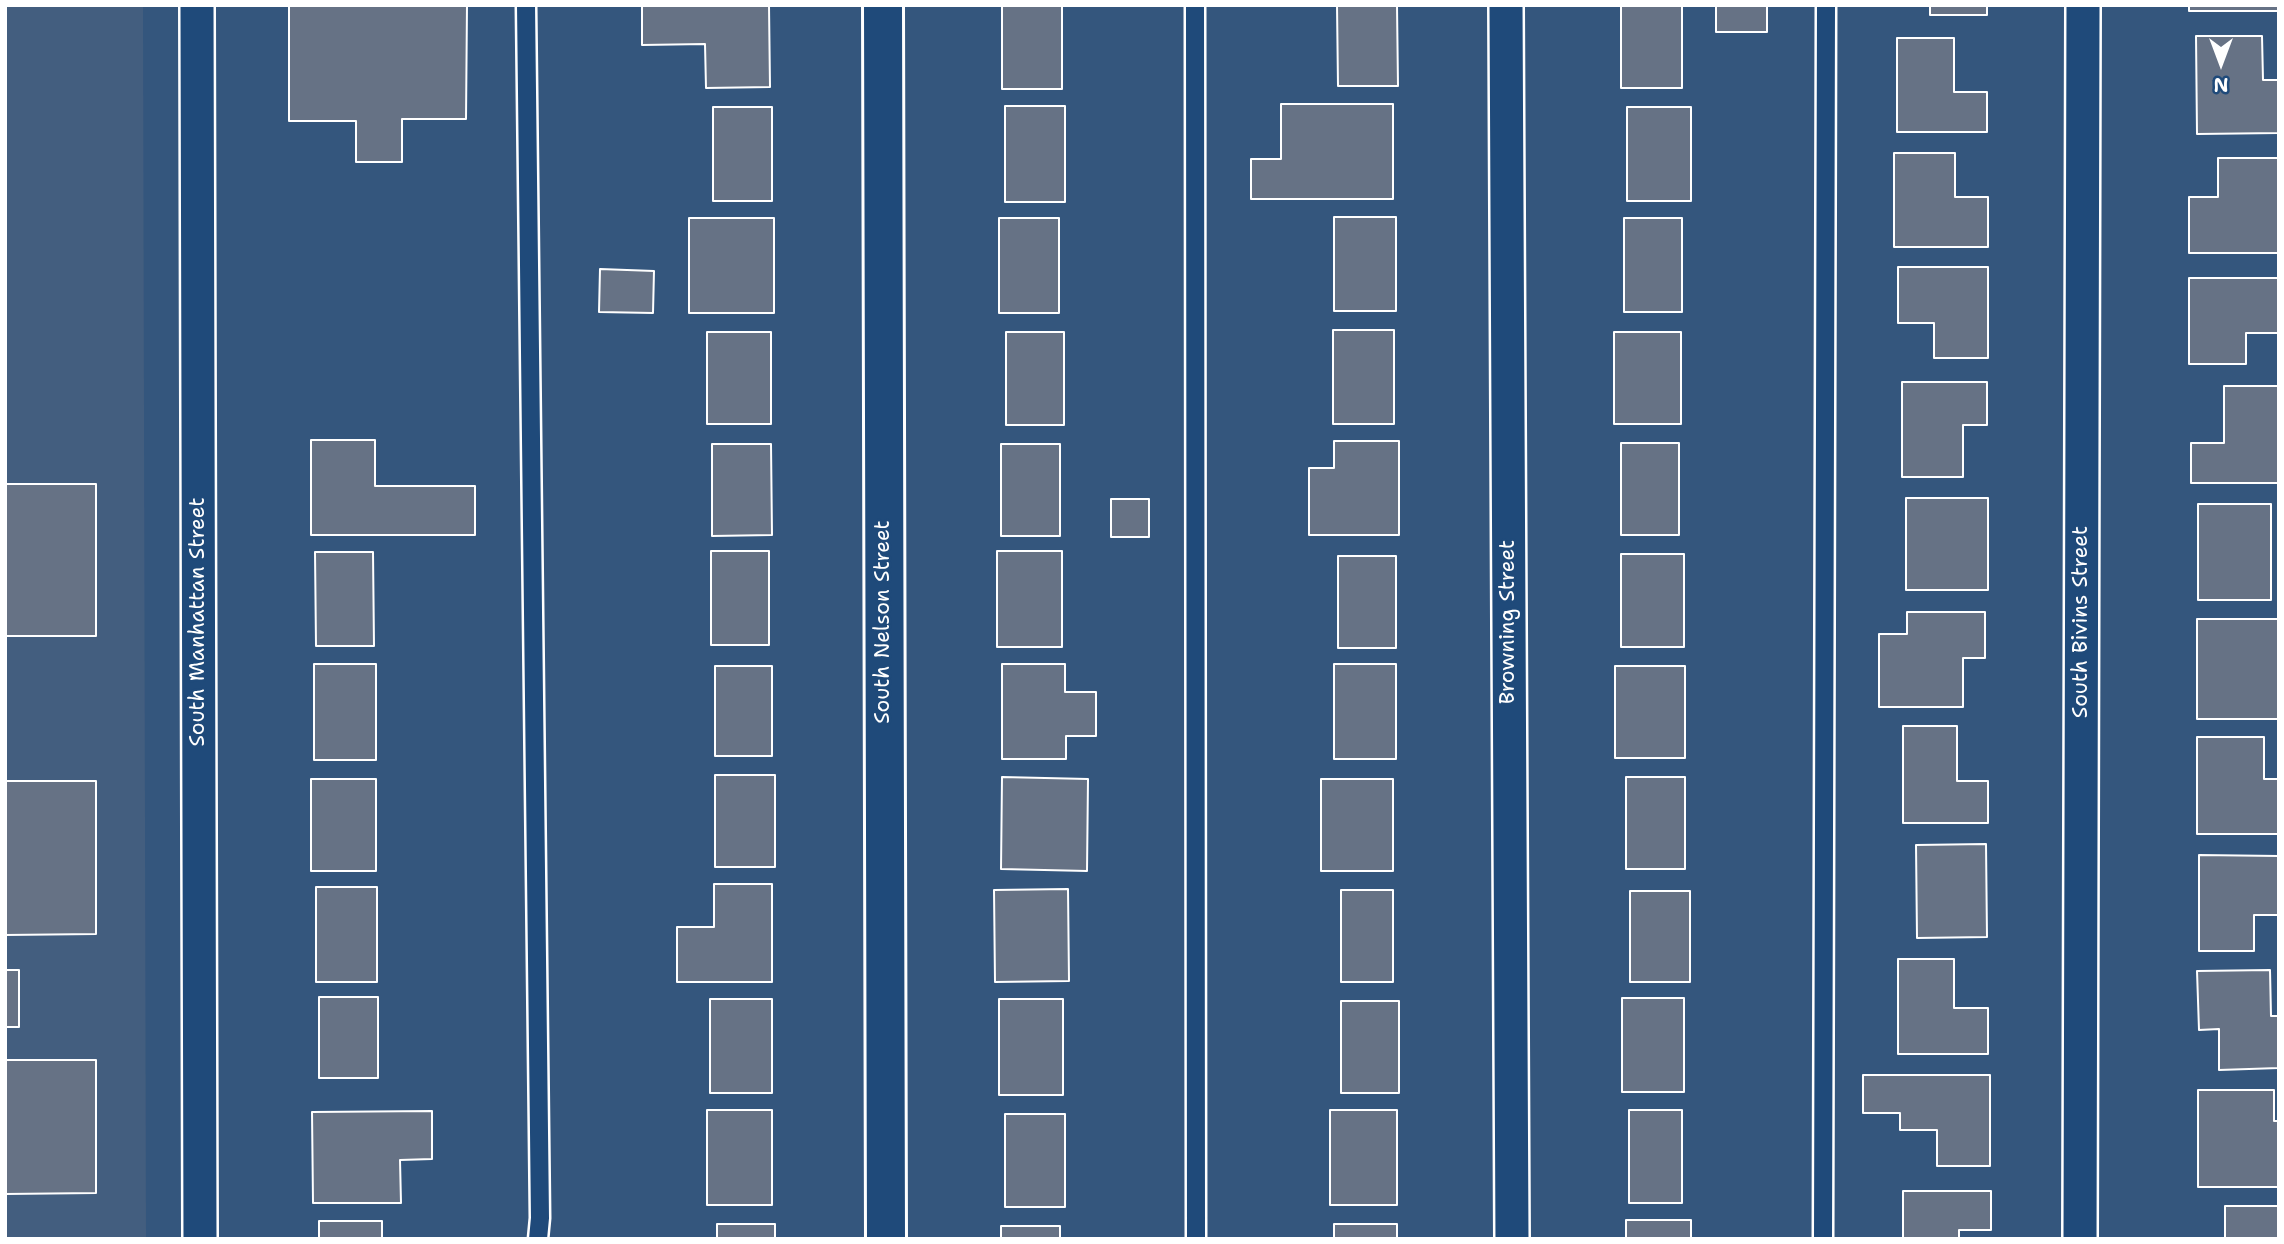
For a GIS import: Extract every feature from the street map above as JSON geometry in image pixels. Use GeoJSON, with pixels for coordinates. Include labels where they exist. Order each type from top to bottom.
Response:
{"type":"FeatureCollection","features":[{"type":"Feature","properties":{"kind":"street","name":"South Manhattan Street"},"geometry":{"type":"LineString","coordinates":[[197,5],[200,1239]]}},
{"type":"Feature","properties":{"kind":"street","name":"South Nelson Street"},"geometry":{"type":"LineString","coordinates":[[883,5],[886,1239]]}},
{"type":"Feature","properties":{"kind":"street","name":"Browning Street"},"geometry":{"type":"LineString","coordinates":[[1506,5],[1512,1239]]}},
{"type":"Feature","properties":{"kind":"street","name":"South Bivins Street"},"geometry":{"type":"LineString","coordinates":[[2080,1239],[2083,5]]}},
{"type":"Feature","properties":{"kind":"lane"},"geometry":{"type":"LineString","coordinates":[[526,5],[538,1239]]}},
{"type":"Feature","properties":{"kind":"lane"},"geometry":{"type":"LineString","coordinates":[[1195,5],[1196,1239]]}},
{"type":"Feature","properties":{"kind":"lane"},"geometry":{"type":"LineString","coordinates":[[1823,1239],[1826,5]]}},
{"type":"Feature","properties":{"kind":"shaded area"},"geometry":{"type":"Polygon","coordinates":[[[5,5],[143,5],[146,1239],[5,1239],[5,5]]]}},
{"type":"Feature","properties":{"kind":"building"},"geometry":{"type":"Polygon","coordinates":[[[289,5],[467,5],[466,119],[402,119],[402,162],[356,162],[356,121],[289,121],[289,5]]]}},
{"type":"Feature","properties":{"kind":"building"},"geometry":{"type":"Polygon","coordinates":[[[642,5],[769,5],[770,87],[706,88],[705,44],[642,45],[642,5]]]}},
{"type":"Feature","properties":{"kind":"building"},"geometry":{"type":"Polygon","coordinates":[[[1002,5],[1062,5],[1062,89],[1002,89],[1002,5]]]}},
{"type":"Feature","properties":{"kind":"building"},"geometry":{"type":"Polygon","coordinates":[[[1337,5],[1397,5],[1398,86],[1338,86],[1337,5]]]}},
{"type":"Feature","properties":{"kind":"building"},"geometry":{"type":"Polygon","coordinates":[[[1621,5],[1682,5],[1682,88],[1621,88],[1621,5]]]}},
{"type":"Feature","properties":{"kind":"building"},"geometry":{"type":"Polygon","coordinates":[[[1716,5],[1767,5],[1767,32],[1716,32],[1716,5]]]}},
{"type":"Feature","properties":{"kind":"building"},"geometry":{"type":"Polygon","coordinates":[[[1930,5],[1987,5],[1987,15],[1930,15],[1930,5]]]}},
{"type":"Feature","properties":{"kind":"building"},"geometry":{"type":"Polygon","coordinates":[[[2189,5],[2279,5],[2279,11],[2189,11],[2189,5]]]}},
{"type":"Feature","properties":{"kind":"building"},"geometry":{"type":"Polygon","coordinates":[[[2196,36],[2262,36],[2263,80],[2279,80],[2279,133],[2197,134],[2196,36]]]}},
{"type":"Feature","properties":{"kind":"building"},"geometry":{"type":"Polygon","coordinates":[[[1897,38],[1954,38],[1954,92],[1987,92],[1987,132],[1897,132],[1897,38]]]}},
{"type":"Feature","properties":{"kind":"building"},"geometry":{"type":"Polygon","coordinates":[[[1281,104],[1393,104],[1393,199],[1251,199],[1251,159],[1281,159],[1281,104]]]}},
{"type":"Feature","properties":{"kind":"building"},"geometry":{"type":"Polygon","coordinates":[[[1005,106],[1065,106],[1065,202],[1005,202],[1005,106]]]}},
{"type":"Feature","properties":{"kind":"building"},"geometry":{"type":"Polygon","coordinates":[[[713,107],[772,107],[772,201],[713,201],[713,107]]]}},
{"type":"Feature","properties":{"kind":"building"},"geometry":{"type":"Polygon","coordinates":[[[1627,107],[1691,107],[1691,201],[1627,201],[1627,107]]]}},
{"type":"Feature","properties":{"kind":"building"},"geometry":{"type":"Polygon","coordinates":[[[1894,153],[1955,153],[1955,197],[1988,197],[1988,247],[1894,247],[1894,153]]]}},
{"type":"Feature","properties":{"kind":"building"},"geometry":{"type":"Polygon","coordinates":[[[2218,158],[2279,158],[2279,253],[2189,253],[2189,197],[2218,197],[2218,158]]]}},
{"type":"Feature","properties":{"kind":"building"},"geometry":{"type":"Polygon","coordinates":[[[1334,217],[1396,217],[1396,311],[1334,311],[1334,217]]]}},
{"type":"Feature","properties":{"kind":"building"},"geometry":{"type":"Polygon","coordinates":[[[689,218],[774,218],[774,313],[689,313],[689,218]]]}},
{"type":"Feature","properties":{"kind":"building"},"geometry":{"type":"Polygon","coordinates":[[[999,218],[1059,218],[1059,313],[999,313],[999,218]]]}},
{"type":"Feature","properties":{"kind":"building"},"geometry":{"type":"Polygon","coordinates":[[[1624,218],[1682,218],[1682,312],[1624,312],[1624,218]]]}},
{"type":"Feature","properties":{"kind":"building"},"geometry":{"type":"Polygon","coordinates":[[[1898,267],[1988,267],[1988,358],[1934,358],[1934,323],[1898,323],[1898,267]]]}},
{"type":"Feature","properties":{"kind":"building"},"geometry":{"type":"Polygon","coordinates":[[[600,269],[654,271],[653,313],[599,312],[600,269]]]}},
{"type":"Feature","properties":{"kind":"building"},"geometry":{"type":"Polygon","coordinates":[[[2189,278],[2279,278],[2279,333],[2246,333],[2246,364],[2189,364],[2189,278]]]}},
{"type":"Feature","properties":{"kind":"building"},"geometry":{"type":"Polygon","coordinates":[[[1333,330],[1394,330],[1394,424],[1333,424],[1333,330]]]}},
{"type":"Feature","properties":{"kind":"building"},"geometry":{"type":"Polygon","coordinates":[[[707,332],[771,332],[771,424],[707,424],[707,332]]]}},
{"type":"Feature","properties":{"kind":"building"},"geometry":{"type":"Polygon","coordinates":[[[1006,332],[1064,332],[1064,425],[1006,425],[1006,332]]]}},
{"type":"Feature","properties":{"kind":"building"},"geometry":{"type":"Polygon","coordinates":[[[1614,332],[1681,332],[1681,424],[1614,424],[1614,332]]]}},
{"type":"Feature","properties":{"kind":"building"},"geometry":{"type":"Polygon","coordinates":[[[1902,382],[1987,382],[1987,425],[1963,425],[1963,477],[1902,477],[1902,382]]]}},
{"type":"Feature","properties":{"kind":"building"},"geometry":{"type":"Polygon","coordinates":[[[2224,386],[2279,386],[2279,483],[2191,483],[2191,443],[2224,443],[2224,386]]]}},
{"type":"Feature","properties":{"kind":"building"},"geometry":{"type":"Polygon","coordinates":[[[311,440],[375,440],[375,486],[475,486],[475,535],[311,535],[311,440]]]}},
{"type":"Feature","properties":{"kind":"building"},"geometry":{"type":"Polygon","coordinates":[[[1334,441],[1399,441],[1399,535],[1309,535],[1309,468],[1334,468],[1334,441]]]}},
{"type":"Feature","properties":{"kind":"building"},"geometry":{"type":"Polygon","coordinates":[[[1621,443],[1679,443],[1679,535],[1621,535],[1621,443]]]}},
{"type":"Feature","properties":{"kind":"building"},"geometry":{"type":"Polygon","coordinates":[[[712,444],[771,444],[772,535],[712,536],[712,444]]]}},
{"type":"Feature","properties":{"kind":"building"},"geometry":{"type":"Polygon","coordinates":[[[1001,444],[1060,444],[1060,536],[1001,536],[1001,444]]]}},
{"type":"Feature","properties":{"kind":"building"},"geometry":{"type":"Polygon","coordinates":[[[5,484],[96,484],[96,636],[5,636],[5,484]]]}},
{"type":"Feature","properties":{"kind":"building"},"geometry":{"type":"Polygon","coordinates":[[[1906,498],[1988,498],[1988,590],[1906,590],[1906,498]]]}},
{"type":"Feature","properties":{"kind":"building"},"geometry":{"type":"Polygon","coordinates":[[[1111,499],[1149,499],[1149,537],[1111,537],[1111,499]]]}},
{"type":"Feature","properties":{"kind":"building"},"geometry":{"type":"Polygon","coordinates":[[[2198,504],[2271,504],[2271,600],[2198,600],[2198,504]]]}},
{"type":"Feature","properties":{"kind":"building"},"geometry":{"type":"Polygon","coordinates":[[[711,551],[769,551],[769,645],[711,645],[711,551]]]}},
{"type":"Feature","properties":{"kind":"building"},"geometry":{"type":"Polygon","coordinates":[[[997,551],[1062,551],[1062,647],[997,647],[997,551]]]}},
{"type":"Feature","properties":{"kind":"building"},"geometry":{"type":"Polygon","coordinates":[[[315,552],[373,552],[374,646],[316,646],[315,552]]]}},
{"type":"Feature","properties":{"kind":"building"},"geometry":{"type":"Polygon","coordinates":[[[1621,554],[1684,554],[1684,647],[1621,647],[1621,554]]]}},
{"type":"Feature","properties":{"kind":"building"},"geometry":{"type":"Polygon","coordinates":[[[1338,556],[1396,556],[1396,648],[1338,648],[1338,556]]]}},
{"type":"Feature","properties":{"kind":"building"},"geometry":{"type":"Polygon","coordinates":[[[1907,612],[1985,612],[1985,658],[1963,658],[1963,707],[1879,707],[1879,634],[1907,634],[1907,612]]]}},
{"type":"Feature","properties":{"kind":"building"},"geometry":{"type":"Polygon","coordinates":[[[2197,619],[2278,619],[2278,719],[2197,719],[2197,619]]]}},
{"type":"Feature","properties":{"kind":"building"},"geometry":{"type":"Polygon","coordinates":[[[314,664],[376,664],[376,760],[314,760],[314,664]]]}},
{"type":"Feature","properties":{"kind":"building"},"geometry":{"type":"Polygon","coordinates":[[[1002,664],[1065,664],[1065,692],[1096,692],[1096,736],[1066,736],[1066,759],[1002,759],[1002,664]]]}},
{"type":"Feature","properties":{"kind":"building"},"geometry":{"type":"Polygon","coordinates":[[[1334,664],[1396,664],[1396,759],[1334,759],[1334,664]]]}},
{"type":"Feature","properties":{"kind":"building"},"geometry":{"type":"Polygon","coordinates":[[[715,666],[772,666],[772,756],[715,756],[715,666]]]}},
{"type":"Feature","properties":{"kind":"building"},"geometry":{"type":"Polygon","coordinates":[[[1615,666],[1685,666],[1685,758],[1615,758],[1615,666]]]}},
{"type":"Feature","properties":{"kind":"building"},"geometry":{"type":"Polygon","coordinates":[[[1903,726],[1957,726],[1957,781],[1988,781],[1988,823],[1903,823],[1903,726]]]}},
{"type":"Feature","properties":{"kind":"building"},"geometry":{"type":"Polygon","coordinates":[[[2197,737],[2264,737],[2264,779],[2279,779],[2279,834],[2197,834],[2197,737]]]}},
{"type":"Feature","properties":{"kind":"building"},"geometry":{"type":"Polygon","coordinates":[[[715,775],[775,775],[775,867],[715,867],[715,775]]]}},
{"type":"Feature","properties":{"kind":"building"},"geometry":{"type":"Polygon","coordinates":[[[1002,777],[1088,779],[1087,871],[1001,869],[1002,777]]]}},
{"type":"Feature","properties":{"kind":"building"},"geometry":{"type":"Polygon","coordinates":[[[1626,777],[1685,777],[1685,869],[1626,869],[1626,777]]]}},
{"type":"Feature","properties":{"kind":"building"},"geometry":{"type":"Polygon","coordinates":[[[311,779],[376,779],[376,871],[311,871],[311,779]]]}},
{"type":"Feature","properties":{"kind":"building"},"geometry":{"type":"Polygon","coordinates":[[[1321,779],[1393,779],[1393,871],[1321,871],[1321,779]]]}},
{"type":"Feature","properties":{"kind":"building"},"geometry":{"type":"Polygon","coordinates":[[[5,781],[96,781],[96,934],[5,935],[5,781]]]}},
{"type":"Feature","properties":{"kind":"building"},"geometry":{"type":"Polygon","coordinates":[[[1986,844],[1987,937],[1917,938],[1916,845],[1986,844]]]}},
{"type":"Feature","properties":{"kind":"building"},"geometry":{"type":"Polygon","coordinates":[[[2199,855],[2279,856],[2279,915],[2254,915],[2254,951],[2199,951],[2199,855]]]}},
{"type":"Feature","properties":{"kind":"building"},"geometry":{"type":"Polygon","coordinates":[[[714,884],[772,884],[772,982],[677,982],[677,927],[714,927],[714,884]]]}},
{"type":"Feature","properties":{"kind":"building"},"geometry":{"type":"Polygon","coordinates":[[[316,887],[377,887],[377,982],[316,982],[316,887]]]}},
{"type":"Feature","properties":{"kind":"building"},"geometry":{"type":"Polygon","coordinates":[[[1068,889],[1069,981],[995,982],[994,890],[1068,889]]]}},
{"type":"Feature","properties":{"kind":"building"},"geometry":{"type":"Polygon","coordinates":[[[1341,890],[1393,890],[1393,982],[1341,982],[1341,890]]]}},
{"type":"Feature","properties":{"kind":"building"},"geometry":{"type":"Polygon","coordinates":[[[1630,891],[1690,891],[1690,982],[1630,982],[1630,891]]]}},
{"type":"Feature","properties":{"kind":"building"},"geometry":{"type":"Polygon","coordinates":[[[1898,959],[1954,959],[1954,1008],[1988,1008],[1988,1054],[1898,1054],[1898,959]]]}},
{"type":"Feature","properties":{"kind":"building"},"geometry":{"type":"Polygon","coordinates":[[[5,970],[19,970],[19,1027],[5,1027],[5,970]]]}},
{"type":"Feature","properties":{"kind":"building"},"geometry":{"type":"Polygon","coordinates":[[[2270,970],[2271,1016],[2279,1016],[2279,1068],[2219,1070],[2219,1029],[2199,1030],[2197,971],[2270,970]]]}},
{"type":"Feature","properties":{"kind":"building"},"geometry":{"type":"Polygon","coordinates":[[[319,997],[378,997],[378,1078],[319,1078],[319,997]]]}},
{"type":"Feature","properties":{"kind":"building"},"geometry":{"type":"Polygon","coordinates":[[[1622,998],[1684,998],[1684,1092],[1622,1092],[1622,998]]]}},
{"type":"Feature","properties":{"kind":"building"},"geometry":{"type":"Polygon","coordinates":[[[710,999],[772,999],[772,1093],[710,1093],[710,999]]]}},
{"type":"Feature","properties":{"kind":"building"},"geometry":{"type":"Polygon","coordinates":[[[999,999],[1063,999],[1063,1095],[999,1095],[999,999]]]}},
{"type":"Feature","properties":{"kind":"building"},"geometry":{"type":"Polygon","coordinates":[[[1341,1001],[1399,1001],[1399,1093],[1341,1093],[1341,1001]]]}},
{"type":"Feature","properties":{"kind":"building"},"geometry":{"type":"Polygon","coordinates":[[[5,1060],[96,1060],[96,1193],[5,1194],[5,1060]]]}},
{"type":"Feature","properties":{"kind":"building"},"geometry":{"type":"Polygon","coordinates":[[[1863,1075],[1990,1075],[1990,1166],[1937,1166],[1937,1130],[1900,1130],[1900,1113],[1863,1113],[1863,1075]]]}},
{"type":"Feature","properties":{"kind":"building"},"geometry":{"type":"Polygon","coordinates":[[[2198,1090],[2274,1090],[2274,1121],[2279,1121],[2279,1187],[2198,1187],[2198,1090]]]}},
{"type":"Feature","properties":{"kind":"building"},"geometry":{"type":"Polygon","coordinates":[[[707,1110],[772,1110],[772,1205],[707,1205],[707,1110]]]}},
{"type":"Feature","properties":{"kind":"building"},"geometry":{"type":"Polygon","coordinates":[[[1330,1110],[1397,1110],[1397,1205],[1330,1205],[1330,1110]]]}},
{"type":"Feature","properties":{"kind":"building"},"geometry":{"type":"Polygon","coordinates":[[[1629,1110],[1682,1110],[1682,1203],[1629,1203],[1629,1110]]]}},
{"type":"Feature","properties":{"kind":"building"},"geometry":{"type":"Polygon","coordinates":[[[432,1111],[432,1159],[400,1160],[401,1203],[313,1203],[312,1112],[432,1111]]]}},
{"type":"Feature","properties":{"kind":"building"},"geometry":{"type":"Polygon","coordinates":[[[1005,1114],[1065,1114],[1065,1207],[1005,1207],[1005,1114]]]}},
{"type":"Feature","properties":{"kind":"building"},"geometry":{"type":"Polygon","coordinates":[[[1903,1191],[1991,1191],[1991,1230],[1959,1230],[1959,1239],[1903,1239],[1903,1191]]]}},
{"type":"Feature","properties":{"kind":"building"},"geometry":{"type":"Polygon","coordinates":[[[2225,1206],[2279,1206],[2279,1239],[2225,1239],[2225,1206]]]}},
{"type":"Feature","properties":{"kind":"building"},"geometry":{"type":"Polygon","coordinates":[[[1626,1220],[1691,1220],[1691,1239],[1626,1239],[1626,1220]]]}},
{"type":"Feature","properties":{"kind":"building"},"geometry":{"type":"Polygon","coordinates":[[[319,1221],[382,1221],[382,1239],[319,1239],[319,1221]]]}},
{"type":"Feature","properties":{"kind":"building"},"geometry":{"type":"Polygon","coordinates":[[[717,1224],[775,1224],[775,1239],[717,1239],[717,1224]]]}},
{"type":"Feature","properties":{"kind":"building"},"geometry":{"type":"Polygon","coordinates":[[[1334,1224],[1397,1224],[1397,1239],[1334,1239],[1334,1224]]]}},
{"type":"Feature","properties":{"kind":"building"},"geometry":{"type":"Polygon","coordinates":[[[1001,1226],[1060,1226],[1060,1239],[1001,1239],[1001,1226]]]}}]}
